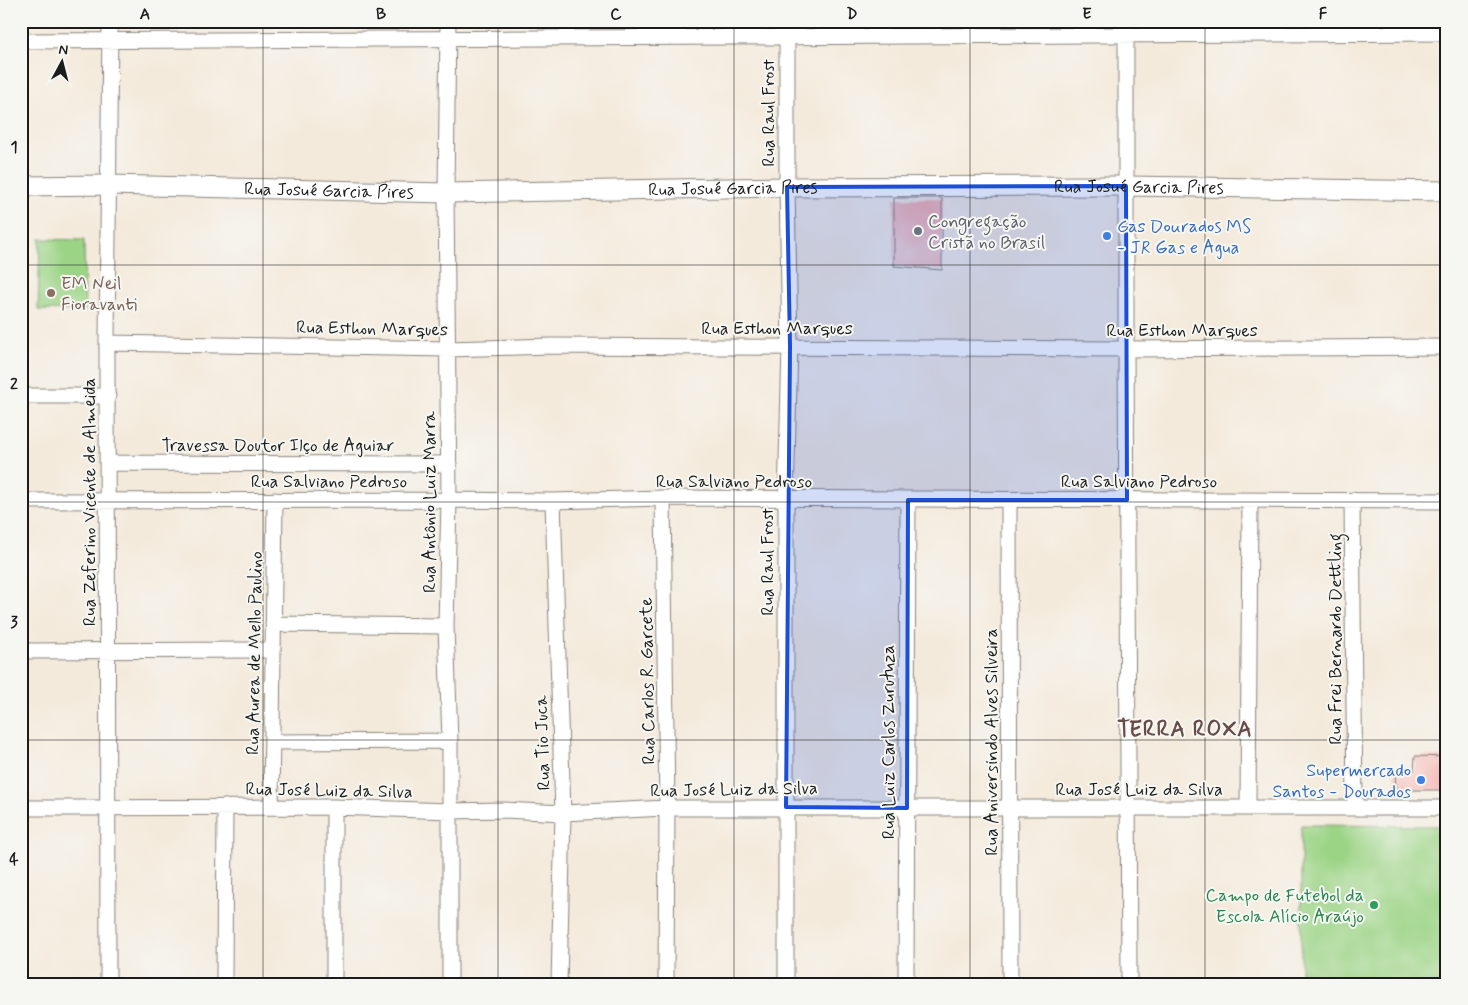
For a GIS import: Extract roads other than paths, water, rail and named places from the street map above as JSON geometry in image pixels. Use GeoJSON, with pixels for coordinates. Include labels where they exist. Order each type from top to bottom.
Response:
{"type":"FeatureCollection","features":[{"type":"Feature","properties":{"kind":"street","name":"Rua Zeferino Vicente de Almeida"},"geometry":{"type":"LineString","coordinates":[[108,984],[110,21]]}},
{"type":"Feature","properties":{"kind":"street","name":"Rua Antônio Luiz Marra"},"geometry":{"type":"LineString","coordinates":[[448,21],[446,193],[449,500],[446,626],[450,741],[450,984]]}},
{"type":"Feature","properties":{"kind":"street"},"geometry":{"type":"LineString","coordinates":[[21,41],[448,38],[787,29],[1126,28],[1447,33]]}},
{"type":"Feature","properties":{"kind":"street"},"geometry":{"type":"LineString","coordinates":[[1126,28],[1129,984]]}},
{"type":"Feature","properties":{"kind":"street","name":"Rua Raul Frost"},"geometry":{"type":"LineString","coordinates":[[786,984],[786,500],[790,346],[787,29]]}},
{"type":"Feature","properties":{"kind":"street","name":"Rua Josué Garcia Pires"},"geometry":{"type":"LineString","coordinates":[[21,186],[109,185],[446,193],[787,187],[1126,186],[1447,191]]}},
{"type":"Feature","properties":{"kind":"street","name":"Rua Esthon Marques"},"geometry":{"type":"LineString","coordinates":[[108,343],[448,349],[552,346],[1126,349],[1447,347]]}},
{"type":"Feature","properties":{"kind":"street"},"geometry":{"type":"LineString","coordinates":[[21,396],[108,396]]}},
{"type":"Feature","properties":{"kind":"street","name":"Travessa Doutor Ilço de Aguiar"},"geometry":{"type":"LineString","coordinates":[[108,463],[449,464]]}},
{"type":"Feature","properties":{"kind":"street","name":"Rua Salviano Pedroso"},"geometry":{"type":"LineString","coordinates":[[21,501],[553,501],[663,498],[786,500],[1447,500]]}},
{"type":"Feature","properties":{"kind":"street","name":"Rua Carlos R. Garcete"},"geometry":{"type":"LineString","coordinates":[[663,498],[667,808],[666,984]]}},
{"type":"Feature","properties":{"kind":"street","name":"Rua Aurea de Mello Paulino"},"geometry":{"type":"LineString","coordinates":[[271,807],[275,500]]}},
{"type":"Feature","properties":{"kind":"street","name":"Rua Luiz Carlos Zurutuza"},"geometry":{"type":"LineString","coordinates":[[906,984],[908,500]]}},
{"type":"Feature","properties":{"kind":"street","name":"Rua Aniversindo Alves Silveira"},"geometry":{"type":"LineString","coordinates":[[1009,500],[1010,984]]}},
{"type":"Feature","properties":{"kind":"street","name":"Rua Frei Bernardo Dettling"},"geometry":{"type":"LineString","coordinates":[[1352,500],[1354,808]]}},
{"type":"Feature","properties":{"kind":"street","name":"Rua Tio Juca"},"geometry":{"type":"LineString","coordinates":[[553,501],[563,814],[559,984]]}},
{"type":"Feature","properties":{"kind":"street"},"geometry":{"type":"LineString","coordinates":[[1248,808],[1250,501]]}},
{"type":"Feature","properties":{"kind":"street"},"geometry":{"type":"LineString","coordinates":[[273,624],[446,626]]}},
{"type":"Feature","properties":{"kind":"street"},"geometry":{"type":"LineString","coordinates":[[21,651],[273,650]]}},
{"type":"Feature","properties":{"kind":"street"},"geometry":{"type":"LineString","coordinates":[[272,742],[450,741]]}},
{"type":"Feature","properties":{"kind":"street"},"geometry":{"type":"LineString","coordinates":[[224,984],[225,807]]}},
{"type":"Feature","properties":{"kind":"street"},"geometry":{"type":"LineString","coordinates":[[334,807],[334,984]]}},
{"type":"Feature","properties":{"kind":"street","name":"Rua José Luiz da Silva"},"geometry":{"type":"LineString","coordinates":[[21,808],[334,807],[450,811],[504,810],[563,814],[667,808],[786,807],[1447,808]]}},
{"type":"Feature","properties":{"kind":"place","name":"Congregação Cristã no Brasil"},"geometry":{"type":"Point","coordinates":[918,231]}},
{"type":"Feature","properties":{"kind":"place","name":"Gas Dourados MS - JR Gas e Agua"},"geometry":{"type":"Point","coordinates":[1107,236]}},
{"type":"Feature","properties":{"kind":"place","name":"EM Neil Fioravanti"},"geometry":{"type":"Point","coordinates":[51,293]}},
{"type":"Feature","properties":{"kind":"place","name":"Supermercado Santos - Dourados"},"geometry":{"type":"Point","coordinates":[1421,780]}},
{"type":"Feature","properties":{"kind":"place","name":"Campo de Futebol da Escola Alício Araújo"},"geometry":{"type":"Point","coordinates":[1374,905]}},
{"type":"Feature","properties":{"kind":"district","name":"TERRA ROXA"},"geometry":{"type":"Point","coordinates":[1185,728]}}]}
